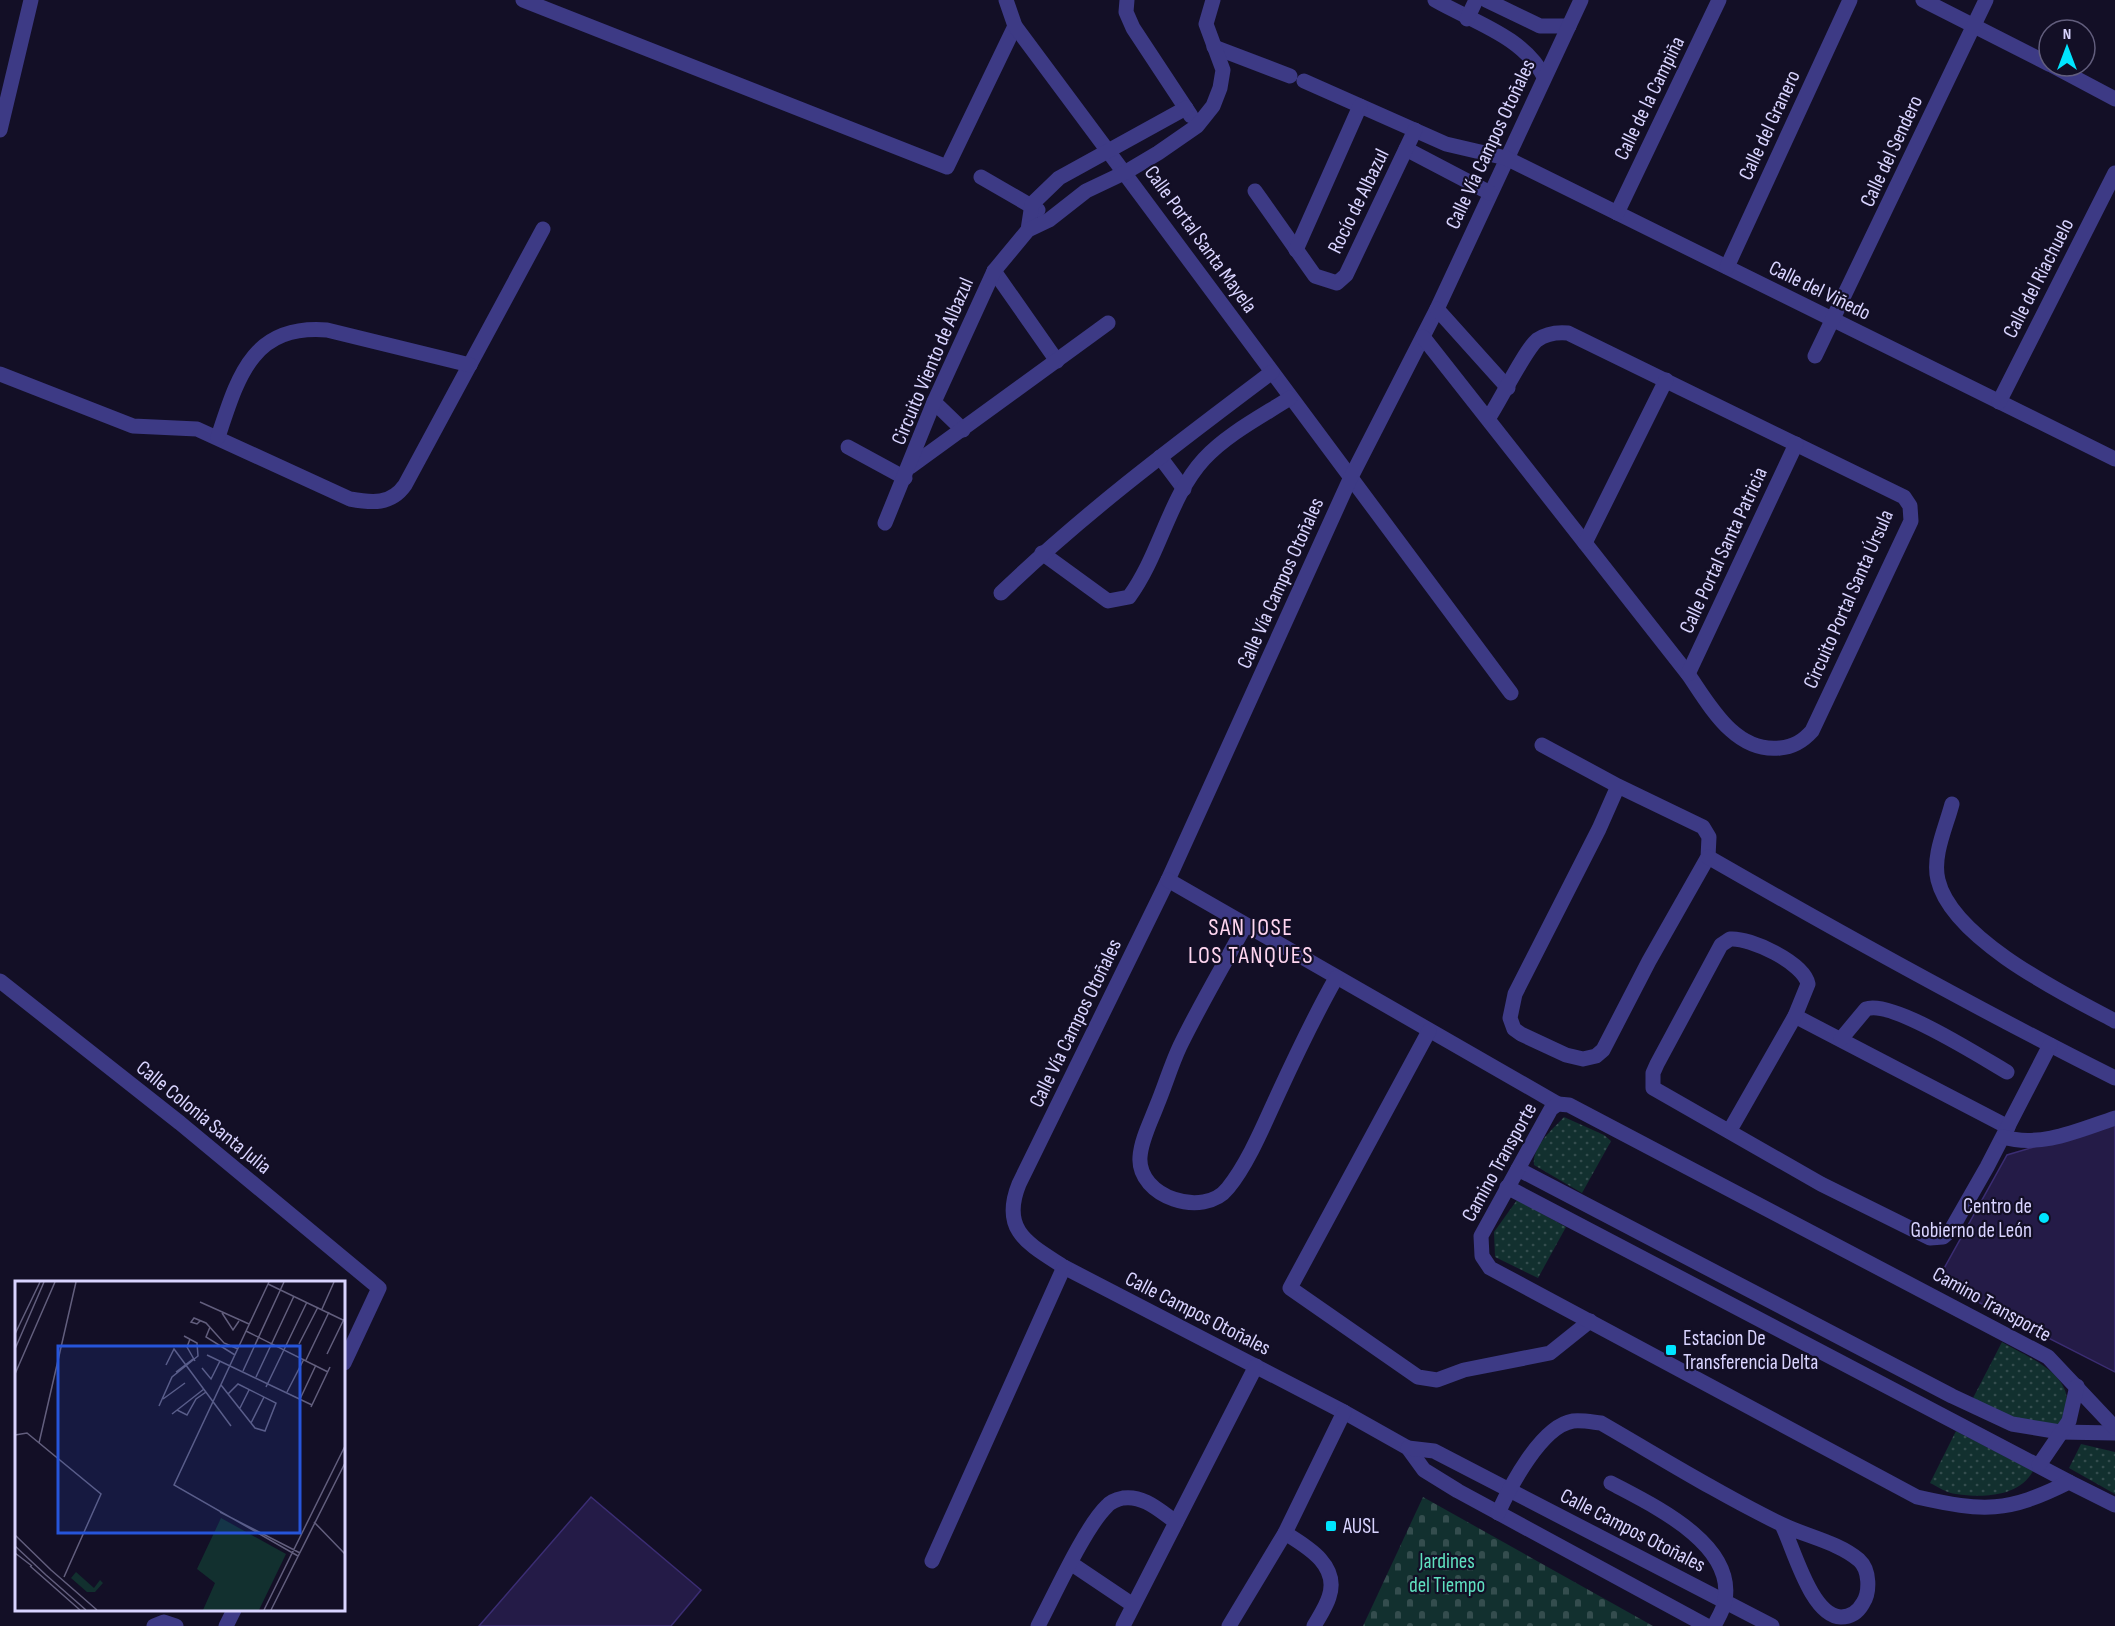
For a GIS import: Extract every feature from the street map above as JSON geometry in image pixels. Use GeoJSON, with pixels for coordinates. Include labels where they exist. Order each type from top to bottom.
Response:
{"type":"FeatureCollection","features":[{"type":"Feature","properties":{"kind":"street"},"geometry":{"type":"LineString","coordinates":[[0,129],[31,0]]}},
{"type":"Feature","properties":{"kind":"street"},"geometry":{"type":"LineString","coordinates":[[523,0],[947,167],[1015,26]]}},
{"type":"Feature","properties":{"kind":"street","name":"Calle Portal Santa Mayela"},"geometry":{"type":"LineString","coordinates":[[1006,0],[1015,26],[1111,151],[1290,398],[1511,693]]}},
{"type":"Feature","properties":{"kind":"street"},"geometry":{"type":"LineString","coordinates":[[1127,0],[1126,12],[1133,28],[1197,126],[1213,106],[1220,88],[1223,70],[1206,24],[1213,0]]}},
{"type":"Feature","properties":{"kind":"street"},"geometry":{"type":"LineString","coordinates":[[1435,0],[1467,19],[1517,43],[1537,64],[1544,76]]}},
{"type":"Feature","properties":{"kind":"street"},"geometry":{"type":"LineString","coordinates":[[1467,19],[1476,0]]}},
{"type":"Feature","properties":{"kind":"street"},"geometry":{"type":"LineString","coordinates":[[1486,0],[1533,24],[1569,26]]}},
{"type":"Feature","properties":{"kind":"street","name":"Calle Vía Campos Otoñales"},"geometry":{"type":"LineString","coordinates":[[1019,1184],[1168,880],[1350,479],[1437,309],[1581,0]]}},
{"type":"Feature","properties":{"kind":"street","name":"Calle de la Campiña"},"geometry":{"type":"LineString","coordinates":[[1617,213],[1719,0]]}},
{"type":"Feature","properties":{"kind":"street","name":"Calle del Granero"},"geometry":{"type":"LineString","coordinates":[[1727,267],[1850,0]]}},
{"type":"Feature","properties":{"kind":"street"},"geometry":{"type":"LineString","coordinates":[[1923,0],[2037,58]]}},
{"type":"Feature","properties":{"kind":"street","name":"Calle del Sendero"},"geometry":{"type":"LineString","coordinates":[[1815,356],[1986,0]]}},
{"type":"Feature","properties":{"kind":"street","name":"Rocío de Albazul"},"geometry":{"type":"LineString","coordinates":[[1214,47],[1297,79],[1446,144],[1506,158]]}},
{"type":"Feature","properties":{"kind":"street"},"geometry":{"type":"LineString","coordinates":[[2075,78],[2115,99]]}},
{"type":"Feature","properties":{"kind":"street","name":"Rocío de Albazul"},"geometry":{"type":"LineString","coordinates":[[1296,250],[1360,106]]}},
{"type":"Feature","properties":{"kind":"street"},"geometry":{"type":"LineString","coordinates":[[1028,230],[1032,204],[1059,178],[1186,108]]}},
{"type":"Feature","properties":{"kind":"street","name":"Circuito Viento de Albazul"},"geometry":{"type":"LineString","coordinates":[[885,523],[934,402],[994,271],[1028,230],[1049,220],[1086,191],[1126,172],[1197,126]]}},
{"type":"Feature","properties":{"kind":"street","name":"Rocío de Albazul"},"geometry":{"type":"LineString","coordinates":[[1255,191],[1315,276],[1337,283],[1346,275],[1415,130]]}},
{"type":"Feature","properties":{"kind":"street","name":"Rocío de Albazul"},"geometry":{"type":"LineString","coordinates":[[1406,149],[1490,193]]}},
{"type":"Feature","properties":{"kind":"street","name":"Calle del Viñedo"},"geometry":{"type":"LineString","coordinates":[[1506,158],[2114,457]]}},
{"type":"Feature","properties":{"kind":"street","name":"Calle del Riachuelo"},"geometry":{"type":"LineString","coordinates":[[1999,402],[2115,173]]}},
{"type":"Feature","properties":{"kind":"street"},"geometry":{"type":"LineString","coordinates":[[981,177],[1032,204],[1049,220]]}},
{"type":"Feature","properties":{"kind":"street"},"geometry":{"type":"LineString","coordinates":[[0,374],[133,426],[197,429],[350,499],[365,502],[388,501],[398,495],[405,485],[543,229]]}},
{"type":"Feature","properties":{"kind":"street","name":"Circuito Viento de Albazul"},"geometry":{"type":"LineString","coordinates":[[994,271],[1057,361]]}},
{"type":"Feature","properties":{"kind":"street"},"geometry":{"type":"LineString","coordinates":[[1437,309],[1508,388]]}},
{"type":"Feature","properties":{"kind":"street","name":"Circuito Viento de Albazul"},"geometry":{"type":"LineString","coordinates":[[907,473],[1108,323]]}},
{"type":"Feature","properties":{"kind":"street"},"geometry":{"type":"LineString","coordinates":[[218,437],[239,381],[267,342],[286,332],[306,328],[327,330],[470,365]]}},
{"type":"Feature","properties":{"kind":"street","name":"Circuito Portal Santa Úrsula"},"geometry":{"type":"LineString","coordinates":[[1423,337],[1688,674],[1719,717],[1746,742],[1773,749],[1796,744],[1812,731],[1906,531],[1911,513],[1904,497],[1568,333],[1557,332],[1545,336],[1531,346],[1488,419]]}},
{"type":"Feature","properties":{"kind":"street"},"geometry":{"type":"LineString","coordinates":[[1001,593],[1042,553],[1160,457],[1272,372]]}},
{"type":"Feature","properties":{"kind":"street"},"geometry":{"type":"LineString","coordinates":[[1585,543],[1666,380]]}},
{"type":"Feature","properties":{"kind":"street"},"geometry":{"type":"LineString","coordinates":[[1042,553],[1108,601],[1129,597],[1155,553],[1184,489],[1204,459],[1229,438],[1290,398]]}},
{"type":"Feature","properties":{"kind":"street"},"geometry":{"type":"LineString","coordinates":[[934,402],[963,430]]}},
{"type":"Feature","properties":{"kind":"street","name":"Calle Portal Santa Patricia"},"geometry":{"type":"LineString","coordinates":[[1688,674],[1796,444]]}},
{"type":"Feature","properties":{"kind":"street","name":"Circuito Viento de Albazul"},"geometry":{"type":"LineString","coordinates":[[848,447],[907,473]]}},
{"type":"Feature","properties":{"kind":"street"},"geometry":{"type":"LineString","coordinates":[[1160,457],[1184,489]]}},
{"type":"Feature","properties":{"kind":"street"},"geometry":{"type":"LineString","coordinates":[[1542,745],[1617,786],[1703,827],[1709,837],[1708,857],[1654,952],[1604,1050],[1589,1059],[1574,1058],[1521,1034],[1514,1029],[1510,1018],[1515,994],[1599,829],[1617,786]]}},
{"type":"Feature","properties":{"kind":"street"},"geometry":{"type":"LineString","coordinates":[[1952,804],[1938,854],[1937,878],[1945,900],[1964,924],[1986,942],[2053,988],[2115,1021]]}},
{"type":"Feature","properties":{"kind":"street"},"geometry":{"type":"LineString","coordinates":[[1708,857],[1834,929],[2115,1078]]}},
{"type":"Feature","properties":{"kind":"street"},"geometry":{"type":"LineString","coordinates":[[1168,880],[1558,1104]]}},
{"type":"Feature","properties":{"kind":"street"},"geometry":{"type":"LineString","coordinates":[[1245,926],[1179,1048],[1147,1132],[1140,1155],[1140,1169],[1144,1180],[1156,1189],[1189,1202],[1202,1204],[1219,1197],[1228,1188],[1262,1127],[1308,1028],[1336,978]]}},
{"type":"Feature","properties":{"kind":"street"},"geometry":{"type":"LineString","coordinates":[[1730,1130],[1795,1016],[1808,984],[1804,972],[1750,941],[1730,939],[1721,945],[1657,1064],[1653,1083],[1657,1091],[1841,1194],[1910,1230],[1937,1239],[1951,1230],[2050,1045]]}},
{"type":"Feature","properties":{"kind":"street","name":"Calle Colonia Santa Julia"},"geometry":{"type":"LineString","coordinates":[[0,981],[189,1131],[379,1288],[345,1361]]}},
{"type":"Feature","properties":{"kind":"street"},"geometry":{"type":"LineString","coordinates":[[1841,1040],[1866,1009],[1881,1007],[1920,1023],[2007,1072]]}},
{"type":"Feature","properties":{"kind":"street"},"geometry":{"type":"LineString","coordinates":[[1795,1016],[2025,1141],[2070,1134],[2115,1118]]}},
{"type":"Feature","properties":{"kind":"street"},"geometry":{"type":"LineString","coordinates":[[1428,1031],[1290,1288],[1418,1377],[1437,1380],[1464,1370],[1550,1353],[1590,1321]]}},
{"type":"Feature","properties":{"kind":"street","name":"Camino Transporte"},"geometry":{"type":"LineString","coordinates":[[2069,1482],[2015,1505],[1966,1508],[1917,1497],[1490,1268],[1482,1257],[1481,1236],[1551,1109],[1558,1104],[1586,1113],[2004,1332],[2048,1358],[2115,1428]]}},
{"type":"Feature","properties":{"kind":"street"},"geometry":{"type":"LineString","coordinates":[[1518,1169],[1952,1396],[2012,1424],[2060,1432],[2115,1433]]}},
{"type":"Feature","properties":{"kind":"street","name":"Calle Campos Otoñales"},"geometry":{"type":"LineString","coordinates":[[1019,1184],[1011,1209],[1013,1221],[1019,1233],[1033,1247],[1064,1267],[1344,1412],[1408,1448],[1424,1470],[1498,1513],[1707,1626]]}},
{"type":"Feature","properties":{"kind":"street"},"geometry":{"type":"LineString","coordinates":[[1508,1187],[2115,1505]]}},
{"type":"Feature","properties":{"kind":"street"},"geometry":{"type":"LineString","coordinates":[[932,1561],[1064,1267]]}},
{"type":"Feature","properties":{"kind":"street"},"geometry":{"type":"LineString","coordinates":[[1123,1626],[1256,1366]]}},
{"type":"Feature","properties":{"kind":"street"},"geometry":{"type":"LineString","coordinates":[[2039,1465],[2069,1421],[2074,1408],[2076,1386]]}},
{"type":"Feature","properties":{"kind":"street"},"geometry":{"type":"LineString","coordinates":[[1229,1626],[1285,1533],[1344,1412]]}},
{"type":"Feature","properties":{"kind":"street"},"geometry":{"type":"LineString","coordinates":[[1498,1513],[1509,1489],[1547,1437],[1571,1421],[1601,1423],[1782,1525],[1825,1542],[1859,1560],[1864,1566],[1867,1596],[1858,1610],[1849,1617],[1842,1617],[1824,1610],[1814,1598],[1782,1525]]}},
{"type":"Feature","properties":{"kind":"street","name":"Calle Campos Otoñales"},"geometry":{"type":"LineString","coordinates":[[1408,1448],[1434,1450],[1772,1626]]}},
{"type":"Feature","properties":{"kind":"street"},"geometry":{"type":"LineString","coordinates":[[1611,1483],[1648,1503],[1708,1545],[1721,1568],[1725,1601],[1714,1626]]}},
{"type":"Feature","properties":{"kind":"street"},"geometry":{"type":"LineString","coordinates":[[1038,1626],[1108,1504],[1122,1498],[1148,1502],[1176,1522]]}},
{"type":"Feature","properties":{"kind":"street"},"geometry":{"type":"LineString","coordinates":[[1285,1533],[1318,1554],[1328,1572],[1330,1594],[1314,1626]]}},
{"type":"Feature","properties":{"kind":"street"},"geometry":{"type":"LineString","coordinates":[[1072,1564],[1133,1605]]}},
{"type":"Feature","properties":{"kind":"street"},"geometry":{"type":"LineString","coordinates":[[226,1626],[234,1611]]}},
{"type":"Feature","properties":{"kind":"street"},"geometry":{"type":"LineString","coordinates":[[154,1626],[164,1622],[176,1626]]}},
{"type":"Feature","properties":{"kind":"green space"},"geometry":{"type":"Polygon","coordinates":[[[1564,1117],[1604,1135],[1611,1141],[1582,1193],[1534,1165],[1539,1145],[1564,1117]]]}},
{"type":"Feature","properties":{"kind":"green space"},"geometry":{"type":"Polygon","coordinates":[[[1517,1200],[1566,1227],[1538,1278],[1495,1257],[1494,1232],[1517,1200]]]}},
{"type":"Feature","properties":{"kind":"green space"},"geometry":{"type":"Polygon","coordinates":[[[2002,1342],[2032,1358],[2060,1381],[2067,1401],[2060,1429],[2013,1419],[1973,1398],[2002,1342]]]}},
{"type":"Feature","properties":{"kind":"green space"},"geometry":{"type":"Polygon","coordinates":[[[1956,1431],[2033,1471],[2019,1486],[1999,1494],[1966,1495],[1939,1488],[1930,1483],[1956,1431]]]}},
{"type":"Feature","properties":{"kind":"green space"},"geometry":{"type":"Polygon","coordinates":[[[2081,1444],[2115,1452],[2115,1494],[2069,1468],[2081,1444]]]}},
{"type":"Feature","properties":{"kind":"green space","name":"Jardines del Tiempo"},"geometry":{"type":"Polygon","coordinates":[[[1423,1497],[1653,1626],[1363,1626],[1423,1497]]]}},
{"type":"Feature","properties":{"kind":"building","name":"Centro de Gobierno de León"},"geometry":{"type":"Polygon","coordinates":[[[2115,1123],[2115,1372],[1937,1281],[2007,1155],[2115,1123]]]}},
{"type":"Feature","properties":{"kind":"building"},"geometry":{"type":"Polygon","coordinates":[[[591,1497],[701,1590],[671,1626],[479,1626],[591,1497]]]}},
{"type":"Feature","properties":{"kind":"place","name":"Centro de Gobierno de León"},"geometry":{"type":"Point","coordinates":[2044,1218]}},
{"type":"Feature","properties":{"kind":"place","name":"Estacion De Transferencia Delta"},"geometry":{"type":"Point","coordinates":[1671,1350]}},
{"type":"Feature","properties":{"kind":"place","name":"AUSL"},"geometry":{"type":"Point","coordinates":[1331,1526]}},
{"type":"Feature","properties":{"kind":"district","name":"SAN JOSE LOS TANQUES"},"geometry":{"type":"Point","coordinates":[1251,941]}}]}
